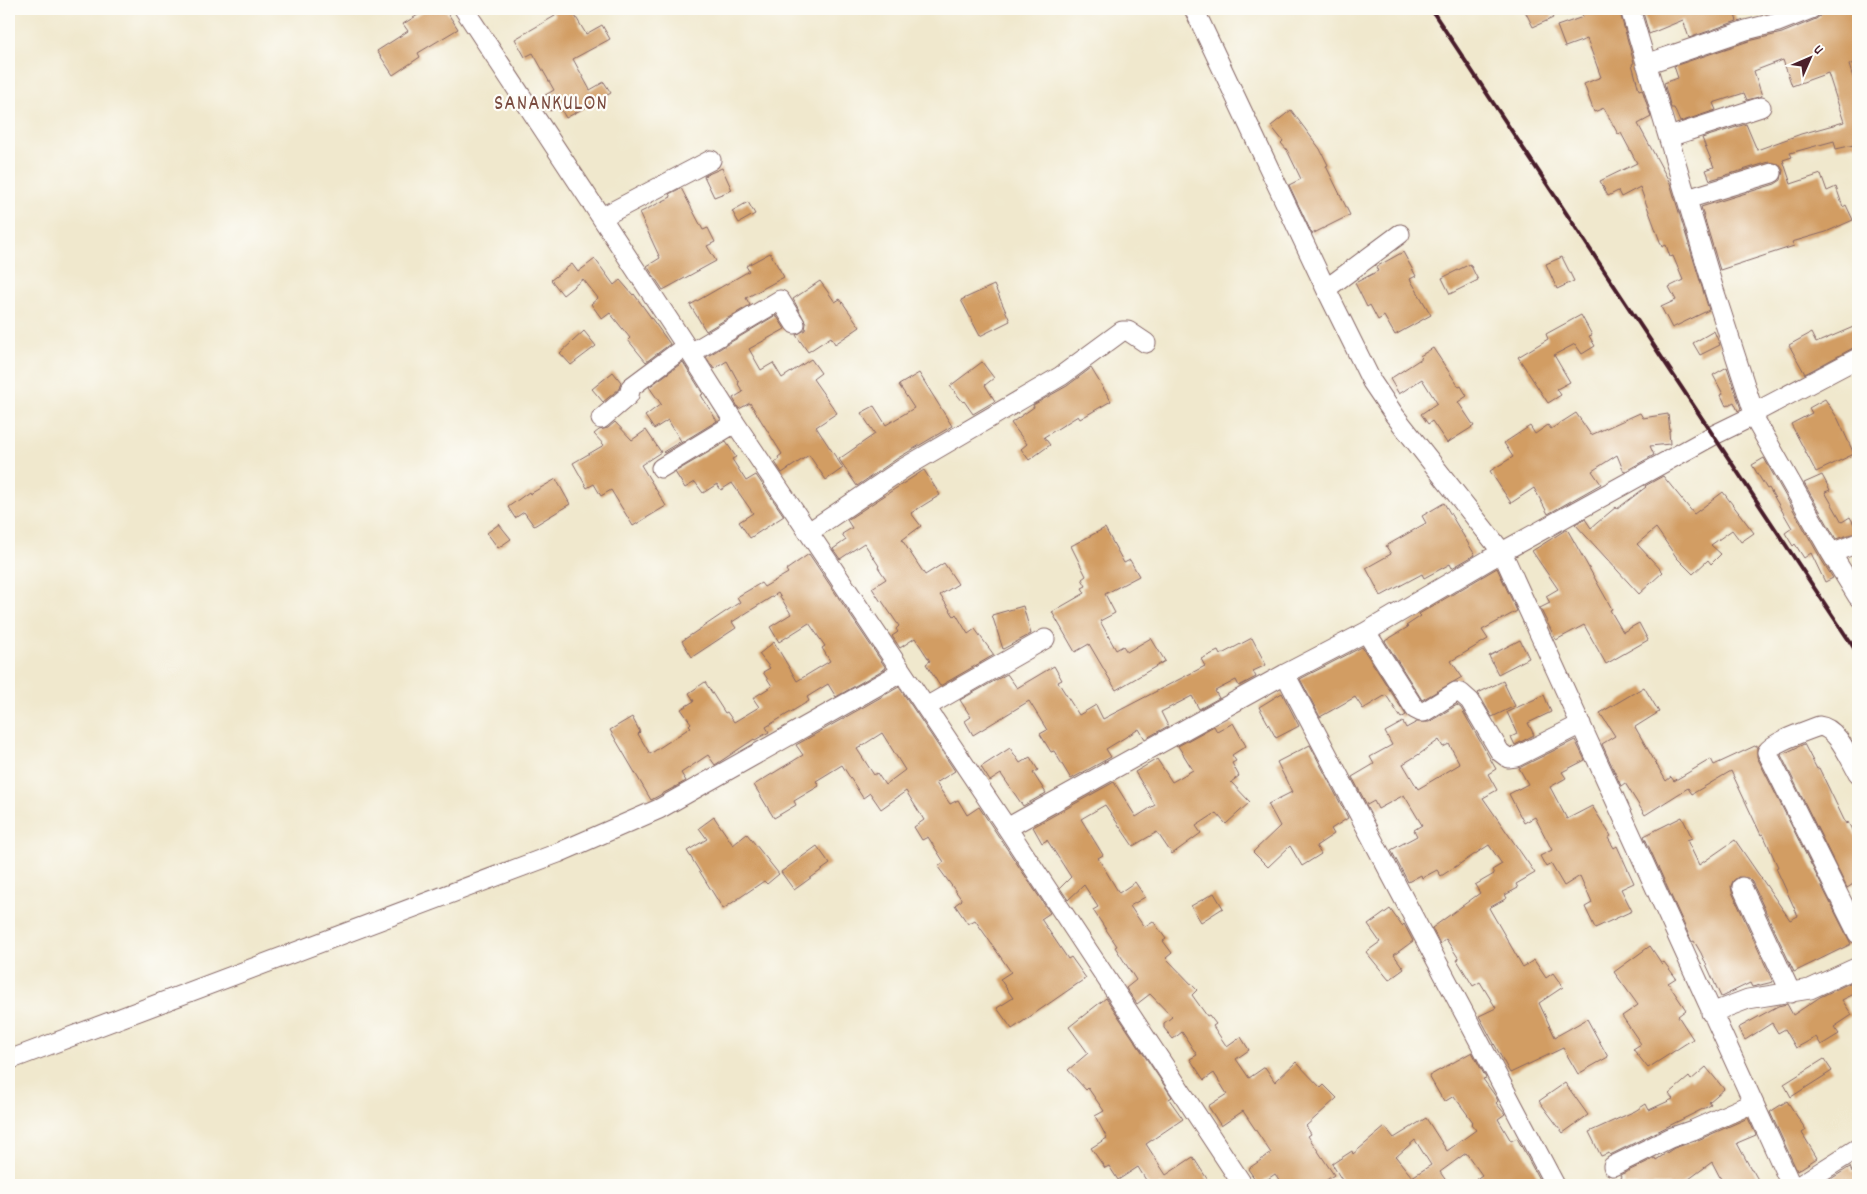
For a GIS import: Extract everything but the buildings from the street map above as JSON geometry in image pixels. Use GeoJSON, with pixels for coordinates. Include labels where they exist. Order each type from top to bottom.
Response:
{"type":"FeatureCollection","features":[{"type":"Feature","properties":{"kind":"street"},"geometry":{"type":"LineString","coordinates":[[464,9],[689,349],[735,422],[1243,1185]]}},
{"type":"Feature","properties":{"kind":"street"},"geometry":{"type":"LineString","coordinates":[[1194,9],[1361,362],[1382,399],[1502,552],[1790,1185]]}},
{"type":"Feature","properties":{"kind":"street"},"geometry":{"type":"LineString","coordinates":[[1630,9],[1754,415],[1831,553],[1858,597]]}},
{"type":"Feature","properties":{"kind":"street"},"geometry":{"type":"LineString","coordinates":[[1646,64],[1746,30],[1778,22],[1811,9]]}},
{"type":"Feature","properties":{"kind":"street"},"geometry":{"type":"LineString","coordinates":[[1669,137],[1761,107]]}},
{"type":"Feature","properties":{"kind":"street"},"geometry":{"type":"LineString","coordinates":[[602,217],[711,160]]}},
{"type":"Feature","properties":{"kind":"street"},"geometry":{"type":"LineString","coordinates":[[1687,199],[1772,173]]}},
{"type":"Feature","properties":{"kind":"street"},"geometry":{"type":"LineString","coordinates":[[1326,289],[1400,234]]}},
{"type":"Feature","properties":{"kind":"street"},"geometry":{"type":"LineString","coordinates":[[601,419],[629,395],[631,387],[689,349],[780,300],[795,324]]}},
{"type":"Feature","properties":{"kind":"street"},"geometry":{"type":"LineString","coordinates":[[809,532],[904,468],[1061,376],[1122,331],[1128,332],[1146,343]]}},
{"type":"Feature","properties":{"kind":"street"},"geometry":{"type":"LineString","coordinates":[[1007,828],[1285,674],[1366,632],[1502,552],[1858,358]]}},
{"type":"Feature","properties":{"kind":"street"},"geometry":{"type":"LineString","coordinates":[[661,468],[735,422]]}},
{"type":"Feature","properties":{"kind":"street"},"geometry":{"type":"LineString","coordinates":[[1831,553],[1858,543]]}},
{"type":"Feature","properties":{"kind":"street"},"geometry":{"type":"LineString","coordinates":[[1366,632],[1415,709],[1424,712],[1456,692],[1461,693],[1470,701],[1500,752],[1508,758],[1516,757],[1580,724]]}},
{"type":"Feature","properties":{"kind":"street"},"geometry":{"type":"LineString","coordinates":[[926,707],[1045,639]]}},
{"type":"Feature","properties":{"kind":"street"},"geometry":{"type":"LineString","coordinates":[[9,1060],[558,852],[640,818],[713,780],[902,672]]}},
{"type":"Feature","properties":{"kind":"street"},"geometry":{"type":"LineString","coordinates":[[1285,674],[1555,1185]]}},
{"type":"Feature","properties":{"kind":"street"},"geometry":{"type":"LineString","coordinates":[[1858,773],[1834,733],[1825,727],[1819,726],[1769,748],[1767,752],[1858,934]]}},
{"type":"Feature","properties":{"kind":"street"},"geometry":{"type":"LineString","coordinates":[[1742,887],[1791,993]]}},
{"type":"Feature","properties":{"kind":"street"},"geometry":{"type":"LineString","coordinates":[[1711,1013],[1748,999],[1791,993],[1823,984],[1858,967]]}},
{"type":"Feature","properties":{"kind":"street"},"geometry":{"type":"LineString","coordinates":[[1613,1166],[1670,1138],[1693,1130],[1753,1103]]}},
{"type":"Feature","properties":{"kind":"street"},"geometry":{"type":"LineString","coordinates":[[1800,1185],[1858,1148]]}},
{"type":"Feature","properties":{"kind":"railway"},"geometry":{"type":"LineString","coordinates":[[1431,9],[1858,654]]}},
{"type":"Feature","properties":{"kind":"district","name":"SANANKULON"},"geometry":{"type":"Point","coordinates":[551,102]}}]}
